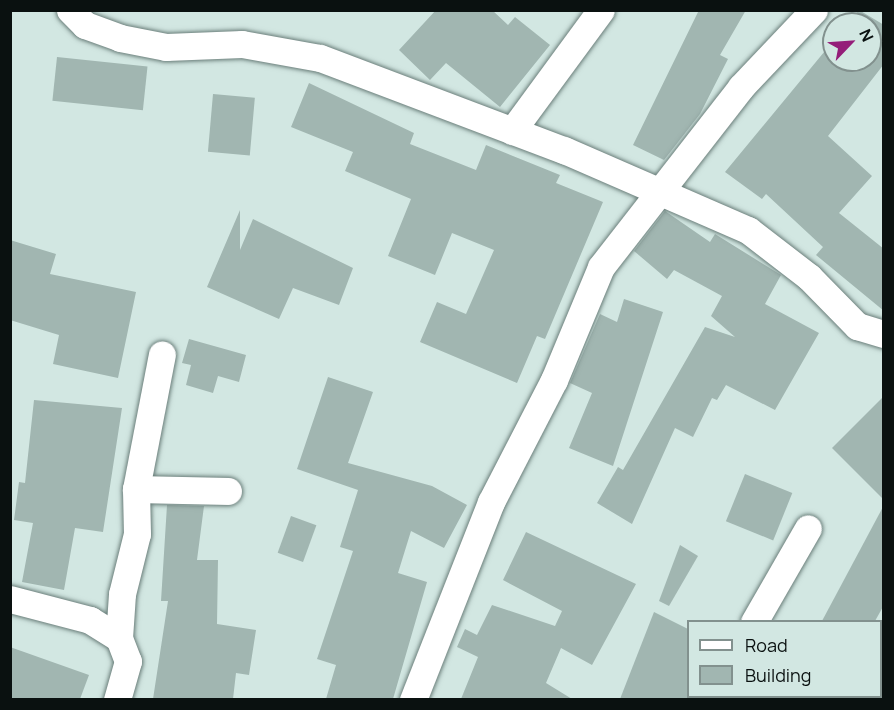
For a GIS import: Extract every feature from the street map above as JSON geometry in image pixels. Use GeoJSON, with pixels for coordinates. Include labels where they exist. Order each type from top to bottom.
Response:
{"type":"FeatureCollection","features":[{"type":"Feature","properties":{"kind":"street"},"geometry":{"type":"LineString","coordinates":[[70,10],[86,25],[120,38],[166,46],[242,44],[320,58],[659,188],[748,230],[809,277],[857,326],[884,334]]}},
{"type":"Feature","properties":{"kind":"street"},"geometry":{"type":"LineString","coordinates":[[512,131],[601,10]]}},
{"type":"Feature","properties":{"kind":"street"},"geometry":{"type":"LineString","coordinates":[[413,699],[491,502],[554,380],[601,267],[659,188],[680,169],[741,87],[814,10]]}},
{"type":"Feature","properties":{"kind":"street"},"geometry":{"type":"LineString","coordinates":[[117,699],[128,661],[119,638],[122,594],[137,534],[136,489],[162,354]]}},
{"type":"Feature","properties":{"kind":"street"},"geometry":{"type":"LineString","coordinates":[[136,489],[228,491]]}},
{"type":"Feature","properties":{"kind":"street"},"geometry":{"type":"LineString","coordinates":[[755,620],[808,528]]}},
{"type":"Feature","properties":{"kind":"street"},"geometry":{"type":"LineString","coordinates":[[10,599],[90,620],[119,638]]}},
{"type":"Feature","properties":{"kind":"building"},"geometry":{"type":"Polygon","coordinates":[[[436,10],[492,10],[508,25],[515,17],[550,45],[500,107],[446,63],[430,80],[399,50],[436,10]]]}},
{"type":"Feature","properties":{"kind":"building"},"geometry":{"type":"Polygon","coordinates":[[[699,10],[746,10],[720,55],[728,59],[700,114],[664,160],[633,145],[699,10]]]}},
{"type":"Feature","properties":{"kind":"building"},"geometry":{"type":"Polygon","coordinates":[[[882,24],[884,25],[884,64],[882,67],[882,24]]]}},
{"type":"Feature","properties":{"kind":"building"},"geometry":{"type":"Polygon","coordinates":[[[822,55],[822,72],[878,72],[828,136],[872,176],[839,213],[884,249],[884,311],[816,255],[823,247],[766,194],[762,199],[725,172],[822,55]]]}},
{"type":"Feature","properties":{"kind":"building"},"geometry":{"type":"Polygon","coordinates":[[[57,57],[148,67],[143,110],[52,101],[57,57]]]}},
{"type":"Feature","properties":{"kind":"building"},"geometry":{"type":"Polygon","coordinates":[[[309,83],[414,133],[410,144],[476,170],[486,145],[560,175],[556,183],[603,202],[545,339],[537,336],[517,383],[420,342],[437,302],[466,314],[494,250],[452,233],[435,275],[388,256],[411,199],[345,171],[353,152],[291,127],[309,83]]]}},
{"type":"Feature","properties":{"kind":"building"},"geometry":{"type":"Polygon","coordinates":[[[213,94],[255,98],[250,155],[208,152],[213,94]]]}},
{"type":"Feature","properties":{"kind":"building"},"geometry":{"type":"Polygon","coordinates":[[[240,210],[240,250],[253,219],[353,268],[339,305],[293,288],[279,319],[207,287],[240,210]]]}},
{"type":"Feature","properties":{"kind":"building"},"geometry":{"type":"Polygon","coordinates":[[[665,211],[710,242],[715,234],[781,275],[765,304],[819,333],[775,410],[726,385],[717,400],[712,398],[693,437],[675,428],[632,524],[597,503],[618,467],[623,470],[705,327],[735,337],[711,316],[722,296],[674,270],[667,279],[634,251],[665,211]]]}},
{"type":"Feature","properties":{"kind":"building"},"geometry":{"type":"Polygon","coordinates":[[[10,240],[56,254],[50,274],[136,292],[118,378],[53,364],[59,335],[10,320],[10,240]]]}},
{"type":"Feature","properties":{"kind":"building"},"geometry":{"type":"Polygon","coordinates":[[[624,299],[663,312],[613,466],[569,448],[592,393],[570,383],[600,314],[617,322],[624,299]]]}},
{"type":"Feature","properties":{"kind":"building"},"geometry":{"type":"Polygon","coordinates":[[[189,339],[246,355],[239,382],[218,376],[213,393],[186,385],[191,365],[182,363],[189,339]]]}},
{"type":"Feature","properties":{"kind":"building"},"geometry":{"type":"Polygon","coordinates":[[[328,377],[373,392],[348,463],[432,486],[467,505],[444,548],[411,531],[398,573],[427,582],[393,699],[326,699],[336,665],[317,659],[353,551],[340,547],[358,490],[297,469],[328,377]]]}},
{"type":"Feature","properties":{"kind":"building"},"geometry":{"type":"Polygon","coordinates":[[[884,396],[884,500],[832,448],[884,396]]]}},
{"type":"Feature","properties":{"kind":"building"},"geometry":{"type":"Polygon","coordinates":[[[34,400],[122,408],[103,532],[75,528],[64,590],[22,582],[33,523],[14,520],[19,482],[25,483],[34,400]]]}},
{"type":"Feature","properties":{"kind":"building"},"geometry":{"type":"Polygon","coordinates":[[[745,474],[792,493],[773,540],[726,521],[745,474]]]}},
{"type":"Feature","properties":{"kind":"building"},"geometry":{"type":"Polygon","coordinates":[[[167,505],[204,506],[197,560],[218,560],[217,624],[256,630],[249,675],[236,673],[233,699],[153,699],[168,601],[161,601],[167,505]]]}},
{"type":"Feature","properties":{"kind":"building"},"geometry":{"type":"Polygon","coordinates":[[[884,505],[884,605],[876,620],[823,620],[884,505]]]}},
{"type":"Feature","properties":{"kind":"building"},"geometry":{"type":"Polygon","coordinates":[[[291,516],[316,525],[303,562],[278,553],[291,516]]]}},
{"type":"Feature","properties":{"kind":"building"},"geometry":{"type":"Polygon","coordinates":[[[526,532],[636,584],[592,665],[561,648],[546,683],[572,699],[461,699],[478,657],[457,647],[465,629],[477,635],[492,605],[555,626],[562,611],[503,580],[526,532]]]}},
{"type":"Feature","properties":{"kind":"building"},"geometry":{"type":"Polygon","coordinates":[[[680,545],[698,556],[669,606],[659,601],[680,545]]]}},
{"type":"Feature","properties":{"kind":"building"},"geometry":{"type":"Polygon","coordinates":[[[654,612],[687,628],[688,699],[620,699],[654,612]]]}},
{"type":"Feature","properties":{"kind":"building"},"geometry":{"type":"Polygon","coordinates":[[[10,647],[89,675],[80,699],[10,699],[10,647]]]}}]}
